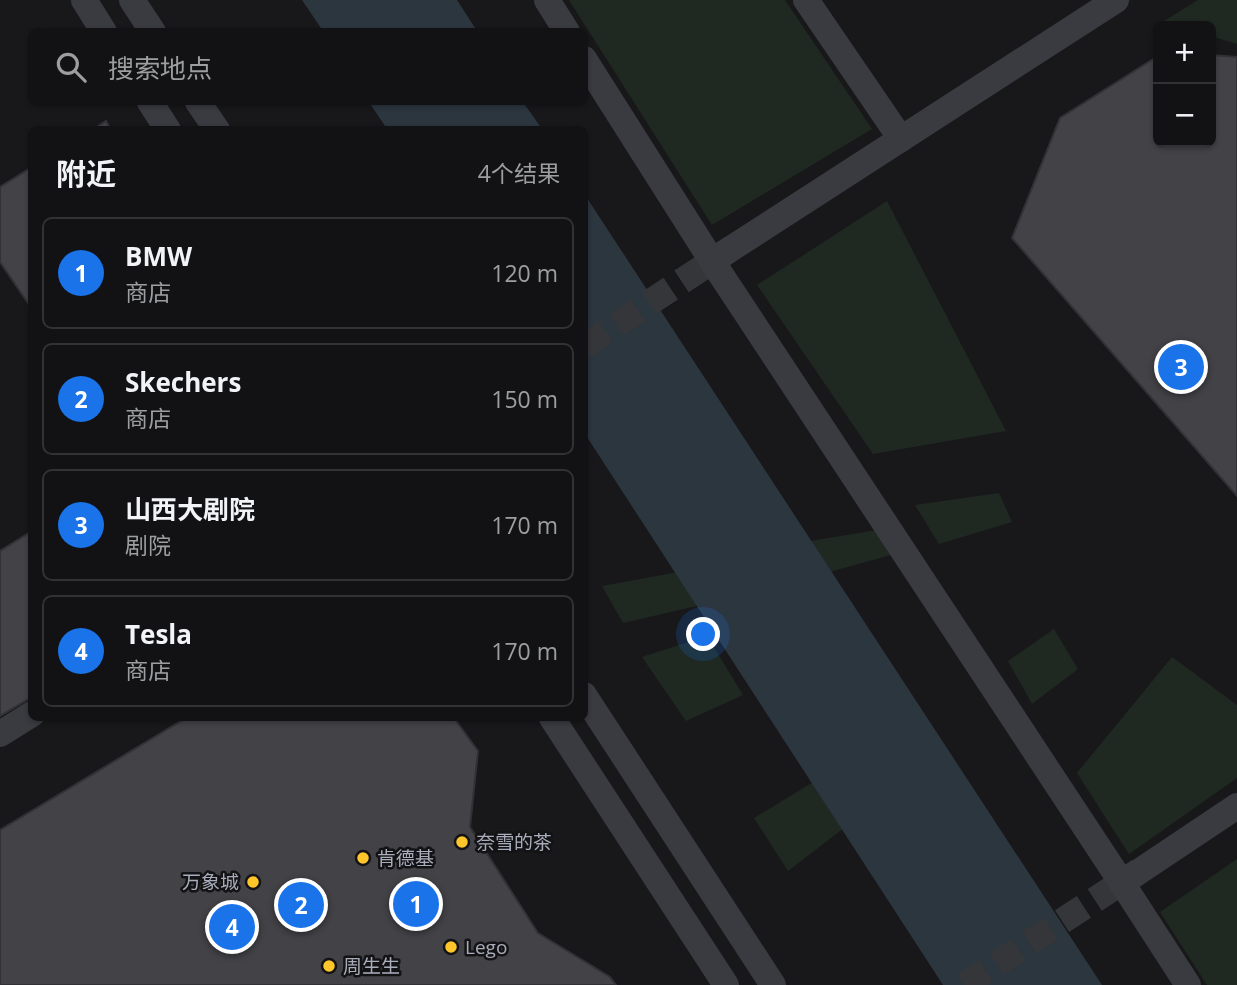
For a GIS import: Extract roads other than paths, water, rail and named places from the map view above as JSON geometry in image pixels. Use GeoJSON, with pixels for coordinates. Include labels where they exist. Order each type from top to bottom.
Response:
{"type":"FeatureCollection","features":[{"type":"Feature","properties":{"kind":"street"},"geometry":{"type":"LineString","coordinates":[[84,0],[102,28]]}},
{"type":"Feature","properties":{"kind":"street"},"geometry":{"type":"LineString","coordinates":[[132,0],[150,28]]}},
{"type":"Feature","properties":{"kind":"street"},"geometry":{"type":"LineString","coordinates":[[547,0],[564,28]]}},
{"type":"Feature","properties":{"kind":"street"},"geometry":{"type":"LineString","coordinates":[[806,0],[901,139]]}},
{"type":"Feature","properties":{"kind":"street"},"geometry":{"type":"LineString","coordinates":[[712,261],[1116,0]]}},
{"type":"Feature","properties":{"kind":"street"},"geometry":{"type":"LineString","coordinates":[[588,65],[712,261],[1188,985]]}},
{"type":"Feature","properties":{"kind":"street"},"geometry":{"type":"LineString","coordinates":[[152,105],[165,126]]}},
{"type":"Feature","properties":{"kind":"street"},"geometry":{"type":"LineString","coordinates":[[200,105],[214,126]]}},
{"type":"Feature","properties":{"kind":"street"},"geometry":{"type":"LineString","coordinates":[[588,701],[773,985]]}},
{"type":"Feature","properties":{"kind":"street"},"geometry":{"type":"LineString","coordinates":[[0,734],[28,716]]}},
{"type":"Feature","properties":{"kind":"street"},"geometry":{"type":"LineString","coordinates":[[554,721],[726,985]]}},
{"type":"Feature","properties":{"kind":"street"},"geometry":{"type":"LineString","coordinates":[[1122,883],[1237,806]]}},
{"type":"Feature","properties":{"kind":"tunnel"},"geometry":{"type":"LineString","coordinates":[[588,343],[732,248]]}},
{"type":"Feature","properties":{"kind":"tunnel"},"geometry":{"type":"LineString","coordinates":[[964,985],[1139,871]]}},
{"type":"Feature","properties":{"kind":"place","name":"山西大剧院"},"geometry":{"type":"Point","coordinates":[1181,367]}},
{"type":"Feature","properties":{"kind":"place","name":"奈雪的茶"},"geometry":{"type":"Point","coordinates":[462,842]}},
{"type":"Feature","properties":{"kind":"place","name":"肯德基"},"geometry":{"type":"Point","coordinates":[363,858]}},
{"type":"Feature","properties":{"kind":"place","name":"万象城"},"geometry":{"type":"Point","coordinates":[253,882]}},
{"type":"Feature","properties":{"kind":"place","name":"BMW"},"geometry":{"type":"Point","coordinates":[416,904]}},
{"type":"Feature","properties":{"kind":"place","name":"Skechers"},"geometry":{"type":"Point","coordinates":[301,905]}},
{"type":"Feature","properties":{"kind":"place","name":"Tesla"},"geometry":{"type":"Point","coordinates":[232,927]}},
{"type":"Feature","properties":{"kind":"place","name":"Lego"},"geometry":{"type":"Point","coordinates":[451,947]}},
{"type":"Feature","properties":{"kind":"place","name":"周生生"},"geometry":{"type":"Point","coordinates":[329,966]}}]}
